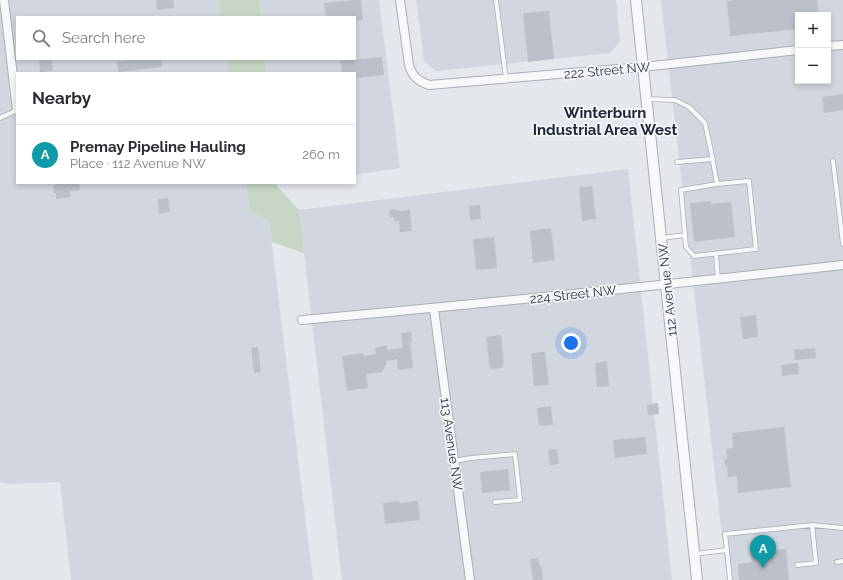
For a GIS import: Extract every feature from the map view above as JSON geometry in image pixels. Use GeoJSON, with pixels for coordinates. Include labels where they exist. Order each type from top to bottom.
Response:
{"type":"FeatureCollection","features":[{"type":"Feature","properties":{"kind":"street"},"geometry":{"type":"LineString","coordinates":[[4,0],[16,102]]}},
{"type":"Feature","properties":{"kind":"street","name":"222 Street NW"},"geometry":{"type":"LineString","coordinates":[[400,0],[409,65],[413,74],[418,80],[429,85],[436,86],[643,67],[795,50]]}},
{"type":"Feature","properties":{"kind":"street","name":"112 Avenue NW"},"geometry":{"type":"LineString","coordinates":[[636,0],[697,580]]}},
{"type":"Feature","properties":{"kind":"street"},"geometry":{"type":"LineString","coordinates":[[831,46],[843,45]]}},
{"type":"Feature","properties":{"kind":"street","name":"224 Street NW"},"geometry":{"type":"LineString","coordinates":[[302,320],[666,285],[843,265]]}},
{"type":"Feature","properties":{"kind":"street","name":"113 Avenue NW"},"geometry":{"type":"LineString","coordinates":[[434,308],[470,580]]}},
{"type":"Feature","properties":{"kind":"lane"},"geometry":{"type":"LineString","coordinates":[[496,0],[506,79]]}},
{"type":"Feature","properties":{"kind":"lane"},"geometry":{"type":"LineString","coordinates":[[646,99],[675,100],[689,107],[705,123],[717,184]]}},
{"type":"Feature","properties":{"kind":"lane"},"geometry":{"type":"LineString","coordinates":[[0,118],[16,110]]}},
{"type":"Feature","properties":{"kind":"lane"},"geometry":{"type":"LineString","coordinates":[[677,162],[713,159]]}},
{"type":"Feature","properties":{"kind":"lane"},"geometry":{"type":"LineString","coordinates":[[833,162],[843,244]]}},
{"type":"Feature","properties":{"kind":"lane"},"geometry":{"type":"LineString","coordinates":[[749,181],[756,249],[694,256],[686,247],[681,190],[717,184],[749,181]]}},
{"type":"Feature","properties":{"kind":"lane"},"geometry":{"type":"LineString","coordinates":[[661,238],[686,235]]}},
{"type":"Feature","properties":{"kind":"lane"},"geometry":{"type":"LineString","coordinates":[[716,254],[718,279]]}},
{"type":"Feature","properties":{"kind":"lane"},"geometry":{"type":"LineString","coordinates":[[454,461],[515,454],[520,500],[495,502]]}},
{"type":"Feature","properties":{"kind":"lane"},"geometry":{"type":"LineString","coordinates":[[796,565],[816,563],[812,524]]}},
{"type":"Feature","properties":{"kind":"lane"},"geometry":{"type":"LineString","coordinates":[[730,580],[725,534],[812,524],[843,528]]}},
{"type":"Feature","properties":{"kind":"lane"},"geometry":{"type":"LineString","coordinates":[[694,554],[727,550]]}},
{"type":"Feature","properties":{"kind":"lane"},"geometry":{"type":"LineString","coordinates":[[837,562],[843,561]]}},
{"type":"Feature","properties":{"kind":"shaded area"},"geometry":{"type":"Polygon","coordinates":[[[0,0],[219,0],[221,16],[16,16],[16,60],[227,60],[229,72],[16,72],[16,184],[246,184],[250,211],[269,221],[313,580],[71,580],[60,482],[6,484],[0,482],[0,0]]]}},
{"type":"Feature","properties":{"kind":"shaded area"},"geometry":{"type":"Polygon","coordinates":[[[259,0],[379,0],[400,168],[356,175],[356,72],[266,72],[265,60],[356,60],[356,16],[261,16],[259,0]]]}},
{"type":"Feature","properties":{"kind":"shaded area"},"geometry":{"type":"Polygon","coordinates":[[[416,0],[616,0],[620,41],[611,53],[436,71],[424,61],[416,0]]]}},
{"type":"Feature","properties":{"kind":"shaded area"},"geometry":{"type":"Polygon","coordinates":[[[661,0],[843,0],[843,580],[727,580],[661,0]]]}},
{"type":"Feature","properties":{"kind":"shaded area"},"geometry":{"type":"Polygon","coordinates":[[[628,169],[672,580],[342,580],[299,210],[628,169]]]}},
{"type":"Feature","properties":{"kind":"green space"},"geometry":{"type":"Polygon","coordinates":[[[219,0],[259,0],[261,16],[221,16],[219,0]]]}},
{"type":"Feature","properties":{"kind":"green space"},"geometry":{"type":"Polygon","coordinates":[[[227,60],[265,60],[266,72],[229,72],[227,60]]]}},
{"type":"Feature","properties":{"kind":"green space"},"geometry":{"type":"Polygon","coordinates":[[[246,184],[277,184],[277,186],[299,210],[304,253],[272,242],[269,221],[250,211],[246,184]]]}},
{"type":"Feature","properties":{"kind":"building"},"geometry":{"type":"Polygon","coordinates":[[[156,0],[173,0],[174,8],[157,10],[156,0]]]}},
{"type":"Feature","properties":{"kind":"building"},"geometry":{"type":"Polygon","coordinates":[[[361,0],[363,20],[356,21],[356,16],[326,16],[324,3],[361,0]]]}},
{"type":"Feature","properties":{"kind":"building"},"geometry":{"type":"Polygon","coordinates":[[[817,0],[819,12],[795,12],[795,29],[730,36],[727,1],[817,0]]]}},
{"type":"Feature","properties":{"kind":"building"},"geometry":{"type":"Polygon","coordinates":[[[549,11],[554,59],[528,62],[523,13],[549,11]]]}},
{"type":"Feature","properties":{"kind":"building"},"geometry":{"type":"Polygon","coordinates":[[[382,57],[384,75],[356,78],[356,72],[342,72],[340,61],[382,57]]]}},
{"type":"Feature","properties":{"kind":"building"},"geometry":{"type":"Polygon","coordinates":[[[39,60],[52,60],[53,71],[40,72],[39,60]]]}},
{"type":"Feature","properties":{"kind":"building"},"geometry":{"type":"Polygon","coordinates":[[[128,60],[161,60],[162,67],[118,72],[117,62],[128,60]]]}},
{"type":"Feature","properties":{"kind":"building"},"geometry":{"type":"Polygon","coordinates":[[[843,94],[843,110],[824,113],[822,97],[843,94]]]}},
{"type":"Feature","properties":{"kind":"building"},"geometry":{"type":"Polygon","coordinates":[[[79,184],[80,190],[70,191],[71,197],[56,199],[56,193],[54,193],[53,185],[79,184]]]}},
{"type":"Feature","properties":{"kind":"building"},"geometry":{"type":"Polygon","coordinates":[[[592,186],[596,219],[582,221],[579,187],[592,186]]]}},
{"type":"Feature","properties":{"kind":"building"},"geometry":{"type":"Polygon","coordinates":[[[168,198],[170,212],[159,214],[158,199],[168,198]]]}},
{"type":"Feature","properties":{"kind":"building"},"geometry":{"type":"Polygon","coordinates":[[[711,201],[711,204],[731,202],[735,237],[694,242],[690,203],[711,201]]]}},
{"type":"Feature","properties":{"kind":"building"},"geometry":{"type":"Polygon","coordinates":[[[480,205],[481,219],[470,220],[469,206],[480,205]]]}},
{"type":"Feature","properties":{"kind":"building"},"geometry":{"type":"Polygon","coordinates":[[[397,209],[397,211],[410,210],[412,231],[400,232],[399,221],[395,222],[394,217],[390,218],[389,210],[397,209]]]}},
{"type":"Feature","properties":{"kind":"building"},"geometry":{"type":"Polygon","coordinates":[[[551,228],[555,260],[533,263],[530,231],[551,228]]]}},
{"type":"Feature","properties":{"kind":"building"},"geometry":{"type":"Polygon","coordinates":[[[494,237],[497,268],[476,270],[473,239],[494,237]]]}},
{"type":"Feature","properties":{"kind":"building"},"geometry":{"type":"Polygon","coordinates":[[[756,315],[758,337],[743,339],[740,317],[756,315]]]}},
{"type":"Feature","properties":{"kind":"building"},"geometry":{"type":"Polygon","coordinates":[[[411,332],[412,342],[410,342],[413,368],[398,370],[397,359],[386,361],[386,365],[382,372],[366,374],[368,388],[347,391],[342,356],[363,353],[364,356],[376,354],[375,348],[387,345],[387,350],[403,348],[401,333],[411,332]]]}},
{"type":"Feature","properties":{"kind":"building"},"geometry":{"type":"Polygon","coordinates":[[[501,335],[504,363],[503,368],[490,369],[486,337],[501,335]]]}},
{"type":"Feature","properties":{"kind":"building"},"geometry":{"type":"Polygon","coordinates":[[[258,347],[261,372],[254,373],[251,348],[258,347]]]}},
{"type":"Feature","properties":{"kind":"building"},"geometry":{"type":"Polygon","coordinates":[[[815,348],[816,358],[795,360],[794,350],[815,348]]]}},
{"type":"Feature","properties":{"kind":"building"},"geometry":{"type":"Polygon","coordinates":[[[545,352],[549,385],[534,386],[531,353],[545,352]]]}},
{"type":"Feature","properties":{"kind":"building"},"geometry":{"type":"Polygon","coordinates":[[[607,361],[609,386],[597,387],[595,363],[607,361]]]}},
{"type":"Feature","properties":{"kind":"building"},"geometry":{"type":"Polygon","coordinates":[[[798,363],[799,374],[782,376],[781,365],[798,363]]]}},
{"type":"Feature","properties":{"kind":"building"},"geometry":{"type":"Polygon","coordinates":[[[658,403],[659,414],[648,415],[647,405],[658,403]]]}},
{"type":"Feature","properties":{"kind":"building"},"geometry":{"type":"Polygon","coordinates":[[[551,406],[553,425],[539,426],[537,408],[551,406]]]}},
{"type":"Feature","properties":{"kind":"building"},"geometry":{"type":"Polygon","coordinates":[[[784,427],[791,487],[738,493],[737,476],[728,477],[727,466],[725,467],[724,460],[727,459],[726,449],[733,448],[732,433],[784,427]]]}},
{"type":"Feature","properties":{"kind":"building"},"geometry":{"type":"Polygon","coordinates":[[[645,437],[647,454],[615,458],[613,440],[645,437]]]}},
{"type":"Feature","properties":{"kind":"building"},"geometry":{"type":"Polygon","coordinates":[[[557,449],[559,464],[550,465],[548,450],[557,449]]]}},
{"type":"Feature","properties":{"kind":"building"},"geometry":{"type":"Polygon","coordinates":[[[508,469],[510,490],[482,493],[480,472],[508,469]]]}},
{"type":"Feature","properties":{"kind":"building"},"geometry":{"type":"Polygon","coordinates":[[[399,501],[400,503],[418,501],[420,520],[385,524],[383,503],[399,501]]]}},
{"type":"Feature","properties":{"kind":"building"},"geometry":{"type":"Polygon","coordinates":[[[786,549],[789,580],[739,580],[738,564],[752,562],[750,553],[786,549]]]}},
{"type":"Feature","properties":{"kind":"building"},"geometry":{"type":"Polygon","coordinates":[[[538,558],[540,567],[542,567],[543,580],[533,580],[530,559],[538,558]]]}},
{"type":"Feature","properties":{"kind":"place","name":"Premay Pipeline Hauling"},"geometry":{"type":"Point","coordinates":[763,568]}},
{"type":"Feature","properties":{"kind":"district","name":"Winterburn Industrial Area West"},"geometry":{"type":"Point","coordinates":[605,122]}}]}
